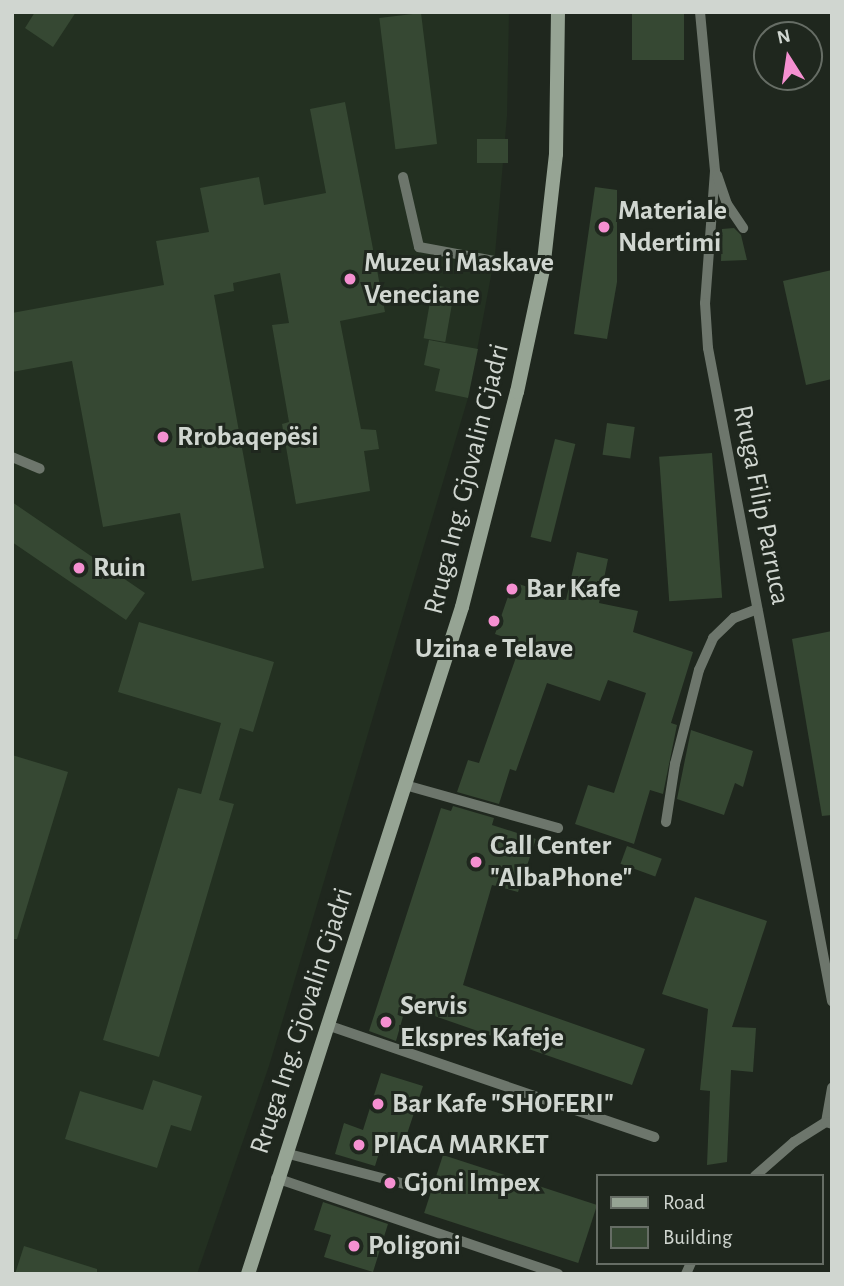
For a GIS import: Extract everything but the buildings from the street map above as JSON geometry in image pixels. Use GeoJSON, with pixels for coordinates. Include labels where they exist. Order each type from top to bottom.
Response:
{"type":"FeatureCollection","features":[{"type":"Feature","properties":{"kind":"main road","name":"Rruga Ing. Gjovalin Gjadri"},"geometry":{"type":"LineString","coordinates":[[248,1274],[276,1178],[465,595],[543,270],[556,155],[558,12]]}},
{"type":"Feature","properties":{"kind":"lane","name":"Rruga Filip Parruca"},"geometry":{"type":"LineString","coordinates":[[700,12],[715,171],[705,303],[708,348],[832,1001]]}},
{"type":"Feature","properties":{"kind":"lane"},"geometry":{"type":"LineString","coordinates":[[715,171],[727,204],[743,228]]}},
{"type":"Feature","properties":{"kind":"lane"},"geometry":{"type":"LineString","coordinates":[[403,177],[419,247],[543,270]]}},
{"type":"Feature","properties":{"kind":"lane"},"geometry":{"type":"LineString","coordinates":[[12,457],[40,469]]}},
{"type":"Feature","properties":{"kind":"lane"},"geometry":{"type":"LineString","coordinates":[[666,822],[675,764],[699,670],[713,638],[734,618],[757,609]]}},
{"type":"Feature","properties":{"kind":"lane"},"geometry":{"type":"LineString","coordinates":[[405,785],[558,828]]}},
{"type":"Feature","properties":{"kind":"lane"},"geometry":{"type":"LineString","coordinates":[[327,1025],[654,1138]]}},
{"type":"Feature","properties":{"kind":"lane"},"geometry":{"type":"LineString","coordinates":[[757,1174],[794,1142],[829,1123],[832,1088]]}},
{"type":"Feature","properties":{"kind":"lane"},"geometry":{"type":"LineString","coordinates":[[285,1153],[405,1184]]}},
{"type":"Feature","properties":{"kind":"lane"},"geometry":{"type":"LineString","coordinates":[[276,1178],[558,1274]]}},
{"type":"Feature","properties":{"kind":"shaded area"},"geometry":{"type":"Polygon","coordinates":[[[12,12],[509,12],[507,116],[495,255],[468,398],[269,1066],[197,1274],[12,1274],[12,12]]]}},
{"type":"Feature","properties":{"kind":"place","name":"Materiale Ndertimi"},"geometry":{"type":"Point","coordinates":[604,227]}},
{"type":"Feature","properties":{"kind":"place","name":"Muzeu i Maskave Veneciane"},"geometry":{"type":"Point","coordinates":[350,279]}},
{"type":"Feature","properties":{"kind":"place","name":"Rrobaqepësi"},"geometry":{"type":"Point","coordinates":[163,437]}},
{"type":"Feature","properties":{"kind":"place","name":"Ruin"},"geometry":{"type":"Point","coordinates":[79,568]}},
{"type":"Feature","properties":{"kind":"place","name":"Bar Kafe"},"geometry":{"type":"Point","coordinates":[512,589]}},
{"type":"Feature","properties":{"kind":"place","name":"Uzina e Telave"},"geometry":{"type":"Point","coordinates":[494,621]}},
{"type":"Feature","properties":{"kind":"place","name":"Call Center \"AlbaPhone\""},"geometry":{"type":"Point","coordinates":[476,862]}},
{"type":"Feature","properties":{"kind":"place","name":"Servis Ekspres Kafeje"},"geometry":{"type":"Point","coordinates":[386,1022]}},
{"type":"Feature","properties":{"kind":"place","name":"Bar Kafe \"SHOFERI\""},"geometry":{"type":"Point","coordinates":[378,1104]}},
{"type":"Feature","properties":{"kind":"place","name":"PIACA MARKET"},"geometry":{"type":"Point","coordinates":[359,1145]}},
{"type":"Feature","properties":{"kind":"place","name":"Gjoni Impex"},"geometry":{"type":"Point","coordinates":[390,1183]}},
{"type":"Feature","properties":{"kind":"place","name":"Poligoni"},"geometry":{"type":"Point","coordinates":[354,1246]}}]}
